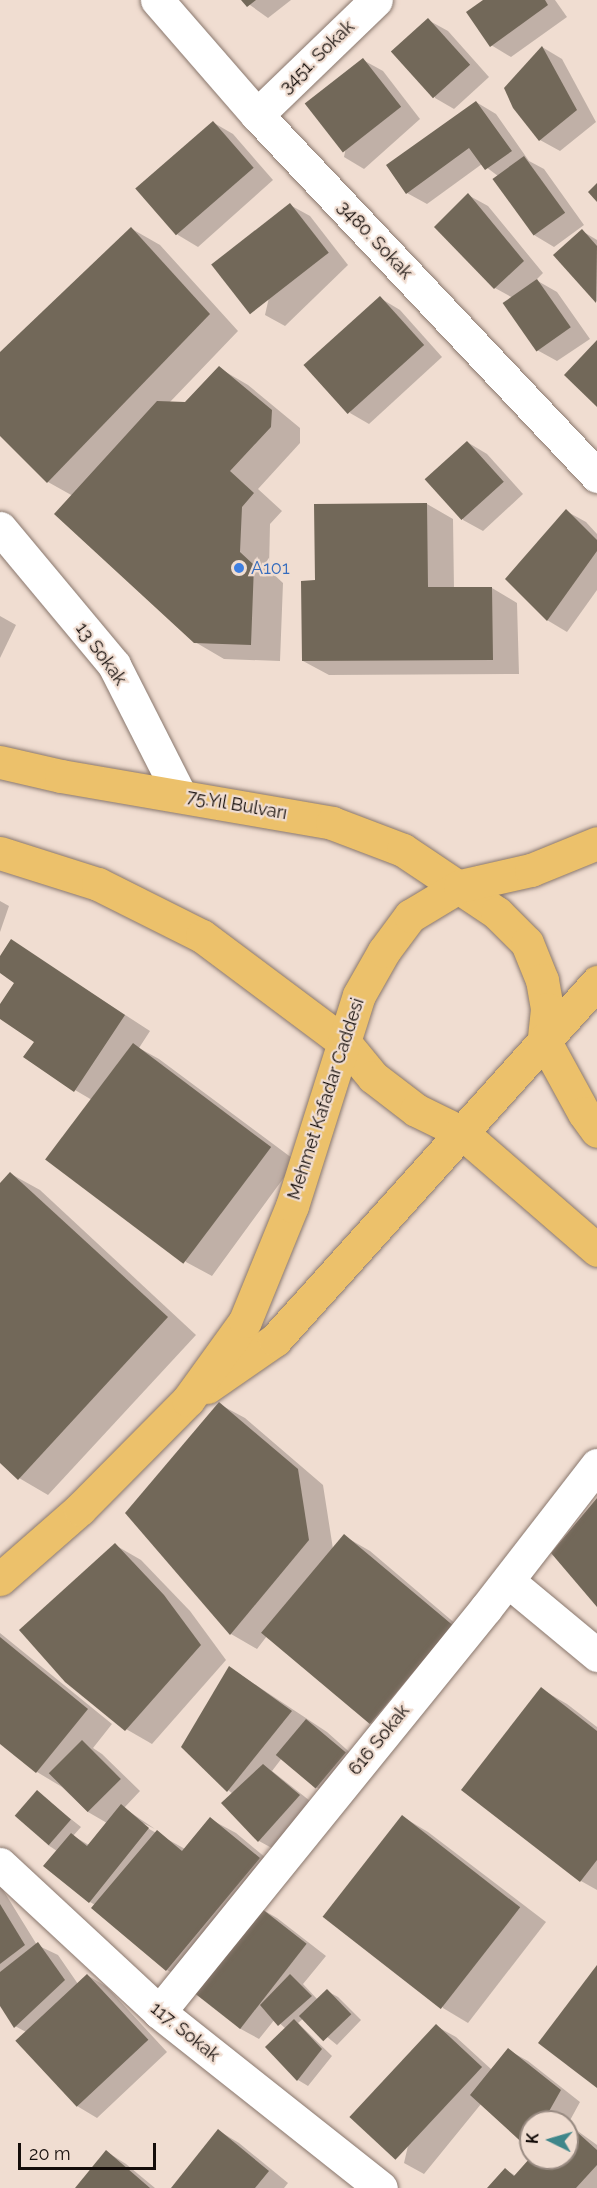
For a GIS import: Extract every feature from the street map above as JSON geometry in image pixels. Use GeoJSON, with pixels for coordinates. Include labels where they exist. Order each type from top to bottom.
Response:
{"type":"FeatureCollection","features":[{"type":"Feature","properties":{"kind":"main road","name":"75.Yıl Bulvarı"},"geometry":{"type":"LineString","coordinates":[[0,762],[61,776],[332,823],[403,850],[460,886]]}},
{"type":"Feature","properties":{"kind":"main road","name":"Mehmet Kafadar Caddesi"},"geometry":{"type":"LineString","coordinates":[[0,1579],[81,1509],[188,1400],[249,1311],[292,1206],[359,996],[397,933],[410,916],[460,886],[531,870],[597,843]]}},
{"type":"Feature","properties":{"kind":"main road"},"geometry":{"type":"LineString","coordinates":[[0,853],[98,884],[202,936],[345,1043],[373,1077],[416,1110],[461,1132],[597,1250]]}},
{"type":"Feature","properties":{"kind":"main road"},"geometry":{"type":"LineString","coordinates":[[460,886],[497,913],[527,942],[542,980],[547,1010],[544,1040],[584,1113],[597,1131]]}},
{"type":"Feature","properties":{"kind":"main road","name":"Mehmet Kafadar Caddesi"},"geometry":{"type":"LineString","coordinates":[[188,1400],[274,1340],[597,982]]}},
{"type":"Feature","properties":{"kind":"street","name":"3480. Sokak"},"geometry":{"type":"LineString","coordinates":[[157,0],[257,115],[597,476]]}},
{"type":"Feature","properties":{"kind":"street","name":"3451. Sokak"},"geometry":{"type":"LineString","coordinates":[[257,115],[376,0]]}},
{"type":"Feature","properties":{"kind":"street","name":"13 Sokak"},"geometry":{"type":"LineString","coordinates":[[0,528],[114,665],[180,795]]}},
{"type":"Feature","properties":{"kind":"street","name":"616 Sokak"},"geometry":{"type":"LineString","coordinates":[[159,2012],[508,1581],[597,1465]]}},
{"type":"Feature","properties":{"kind":"street"},"geometry":{"type":"LineString","coordinates":[[508,1581],[597,1656]]}},
{"type":"Feature","properties":{"kind":"street","name":"117. Sokak"},"geometry":{"type":"LineString","coordinates":[[0,1864],[159,2012],[381,2188]]}},
{"type":"Feature","properties":{"kind":"building"},"geometry":{"type":"Polygon","coordinates":[[[241,0],[256,0],[247,7],[241,0]]]}},
{"type":"Feature","properties":{"kind":"building"},"geometry":{"type":"Polygon","coordinates":[[[483,0],[545,0],[548,5],[490,47],[466,12],[483,0]]]}},
{"type":"Feature","properties":{"kind":"building"},"geometry":{"type":"Polygon","coordinates":[[[428,18],[470,65],[433,98],[391,51],[428,18]]]}},
{"type":"Feature","properties":{"kind":"building"},"geometry":{"type":"Polygon","coordinates":[[[542,46],[577,110],[539,141],[513,108],[504,88],[542,46]]]}},
{"type":"Feature","properties":{"kind":"building"},"geometry":{"type":"Polygon","coordinates":[[[363,58],[401,107],[343,152],[305,104],[363,58]]]}},
{"type":"Feature","properties":{"kind":"building"},"geometry":{"type":"Polygon","coordinates":[[[476,101],[512,151],[485,170],[469,148],[406,194],[386,165],[476,101]]]}},
{"type":"Feature","properties":{"kind":"building"},"geometry":{"type":"Polygon","coordinates":[[[213,121],[254,168],[176,235],[135,189],[213,121]]]}},
{"type":"Feature","properties":{"kind":"building"},"geometry":{"type":"Polygon","coordinates":[[[524,156],[565,213],[534,236],[492,179],[524,156]]]}},
{"type":"Feature","properties":{"kind":"building"},"geometry":{"type":"Polygon","coordinates":[[[597,183],[597,202],[588,192],[597,183]]]}},
{"type":"Feature","properties":{"kind":"building"},"geometry":{"type":"Polygon","coordinates":[[[468,193],[524,261],[494,289],[434,227],[468,193]]]}},
{"type":"Feature","properties":{"kind":"building"},"geometry":{"type":"Polygon","coordinates":[[[290,203],[329,253],[250,314],[211,265],[290,203]]]}},
{"type":"Feature","properties":{"kind":"building"},"geometry":{"type":"Polygon","coordinates":[[[131,227],[210,314],[47,483],[0,436],[0,352],[131,227]]]}},
{"type":"Feature","properties":{"kind":"building"},"geometry":{"type":"Polygon","coordinates":[[[582,229],[597,246],[596,303],[553,255],[582,229]]]}},
{"type":"Feature","properties":{"kind":"building"},"geometry":{"type":"Polygon","coordinates":[[[537,279],[571,327],[536,351],[503,303],[537,279]]]}},
{"type":"Feature","properties":{"kind":"building"},"geometry":{"type":"Polygon","coordinates":[[[380,296],[424,345],[348,414],[303,365],[380,296]]]}},
{"type":"Feature","properties":{"kind":"building"},"geometry":{"type":"Polygon","coordinates":[[[597,340],[597,407],[564,375],[597,340]]]}},
{"type":"Feature","properties":{"kind":"building"},"geometry":{"type":"Polygon","coordinates":[[[219,366],[272,410],[271,427],[230,471],[254,493],[242,507],[240,552],[254,565],[251,645],[194,643],[54,514],[157,401],[185,402],[219,366]]]}},
{"type":"Feature","properties":{"kind":"building"},"geometry":{"type":"Polygon","coordinates":[[[467,441],[504,482],[461,520],[425,479],[467,441]]]}},
{"type":"Feature","properties":{"kind":"building"},"geometry":{"type":"Polygon","coordinates":[[[427,503],[428,587],[492,587],[493,660],[302,661],[301,581],[315,580],[314,504],[427,503]]]}},
{"type":"Feature","properties":{"kind":"building"},"geometry":{"type":"Polygon","coordinates":[[[566,509],[597,540],[597,551],[547,621],[505,579],[566,509]]]}},
{"type":"Feature","properties":{"kind":"building"},"geometry":{"type":"Polygon","coordinates":[[[11,939],[125,1015],[74,1092],[23,1057],[34,1042],[0,1019],[0,1004],[14,983],[0,973],[0,956],[11,939]]]}},
{"type":"Feature","properties":{"kind":"building"},"geometry":{"type":"Polygon","coordinates":[[[133,1043],[271,1147],[183,1264],[45,1160],[133,1043]]]}},
{"type":"Feature","properties":{"kind":"building"},"geometry":{"type":"Polygon","coordinates":[[[10,1172],[168,1317],[18,1480],[0,1463],[0,1183],[10,1172]]]}},
{"type":"Feature","properties":{"kind":"building"},"geometry":{"type":"Polygon","coordinates":[[[219,1402],[298,1469],[309,1540],[230,1635],[125,1513],[219,1402]]]}},
{"type":"Feature","properties":{"kind":"building"},"geometry":{"type":"Polygon","coordinates":[[[597,1498],[597,1607],[551,1553],[597,1498]]]}},
{"type":"Feature","properties":{"kind":"building"},"geometry":{"type":"Polygon","coordinates":[[[344,1534],[453,1625],[370,1724],[261,1633],[344,1534]]]}},
{"type":"Feature","properties":{"kind":"building"},"geometry":{"type":"Polygon","coordinates":[[[115,1543],[164,1595],[201,1645],[125,1731],[65,1682],[19,1630],[115,1543]]]}},
{"type":"Feature","properties":{"kind":"building"},"geometry":{"type":"Polygon","coordinates":[[[0,1637],[88,1709],[36,1773],[0,1744],[0,1637]]]}},
{"type":"Feature","properties":{"kind":"building"},"geometry":{"type":"Polygon","coordinates":[[[229,1666],[292,1711],[227,1792],[181,1747],[229,1666]]]}},
{"type":"Feature","properties":{"kind":"building"},"geometry":{"type":"Polygon","coordinates":[[[541,1687],[597,1731],[597,1860],[580,1882],[461,1790],[541,1687]]]}},
{"type":"Feature","properties":{"kind":"building"},"geometry":{"type":"Polygon","coordinates":[[[306,1719],[346,1752],[316,1788],[276,1755],[306,1719]]]}},
{"type":"Feature","properties":{"kind":"building"},"geometry":{"type":"Polygon","coordinates":[[[82,1740],[121,1779],[88,1812],[49,1773],[82,1740]]]}},
{"type":"Feature","properties":{"kind":"building"},"geometry":{"type":"Polygon","coordinates":[[[263,1764],[300,1795],[258,1842],[221,1803],[263,1764]]]}},
{"type":"Feature","properties":{"kind":"building"},"geometry":{"type":"Polygon","coordinates":[[[37,1790],[71,1820],[49,1845],[15,1816],[37,1790]]]}},
{"type":"Feature","properties":{"kind":"building"},"geometry":{"type":"Polygon","coordinates":[[[121,1804],[149,1828],[89,1903],[43,1866],[71,1833],[87,1846],[121,1804]]]}},
{"type":"Feature","properties":{"kind":"building"},"geometry":{"type":"Polygon","coordinates":[[[402,1815],[520,1907],[441,2009],[323,1917],[402,1815]]]}},
{"type":"Feature","properties":{"kind":"building"},"geometry":{"type":"Polygon","coordinates":[[[210,1817],[260,1858],[166,1971],[91,1908],[157,1830],[182,1851],[210,1817]]]}},
{"type":"Feature","properties":{"kind":"building"},"geometry":{"type":"Polygon","coordinates":[[[0,1904],[25,1945],[0,1964],[0,1904]]]}},
{"type":"Feature","properties":{"kind":"building"},"geometry":{"type":"Polygon","coordinates":[[[257,1905],[307,1944],[240,2029],[191,1990],[257,1905]]]}},
{"type":"Feature","properties":{"kind":"building"},"geometry":{"type":"Polygon","coordinates":[[[38,1942],[65,1980],[14,2028],[0,2006],[0,1972],[38,1942]]]}},
{"type":"Feature","properties":{"kind":"building"},"geometry":{"type":"Polygon","coordinates":[[[597,1965],[597,2088],[538,2043],[597,1965]]]}},
{"type":"Feature","properties":{"kind":"building"},"geometry":{"type":"Polygon","coordinates":[[[87,1974],[148,2040],[77,2107],[15,2041],[87,1974]]]}},
{"type":"Feature","properties":{"kind":"building"},"geometry":{"type":"Polygon","coordinates":[[[290,1974],[312,1996],[278,2026],[260,2005],[290,1974]]]}},
{"type":"Feature","properties":{"kind":"building"},"geometry":{"type":"Polygon","coordinates":[[[327,1989],[351,2014],[323,2041],[299,2016],[327,1989]]]}},
{"type":"Feature","properties":{"kind":"building"},"geometry":{"type":"Polygon","coordinates":[[[294,2019],[322,2049],[297,2081],[265,2047],[294,2019]]]}},
{"type":"Feature","properties":{"kind":"building"},"geometry":{"type":"Polygon","coordinates":[[[436,2024],[482,2067],[395,2160],[349,2117],[436,2024]]]}},
{"type":"Feature","properties":{"kind":"building"},"geometry":{"type":"Polygon","coordinates":[[[508,2048],[561,2090],[550,2110],[519,2110],[519,2140],[470,2095],[508,2048]]]}},
{"type":"Feature","properties":{"kind":"building"},"geometry":{"type":"Polygon","coordinates":[[[218,2129],[269,2171],[255,2188],[171,2188],[218,2129]]]}},
{"type":"Feature","properties":{"kind":"building"},"geometry":{"type":"Polygon","coordinates":[[[579,2134],[597,2150],[597,2165],[576,2188],[487,2188],[505,2168],[514,2176],[519,2170],[579,2170],[579,2134]]]}},
{"type":"Feature","properties":{"kind":"building"},"geometry":{"type":"Polygon","coordinates":[[[106,2150],[150,2188],[75,2188],[106,2150]]]}},
{"type":"Feature","properties":{"kind":"place","name":"A101"},"geometry":{"type":"Point","coordinates":[239,568]}}]}
